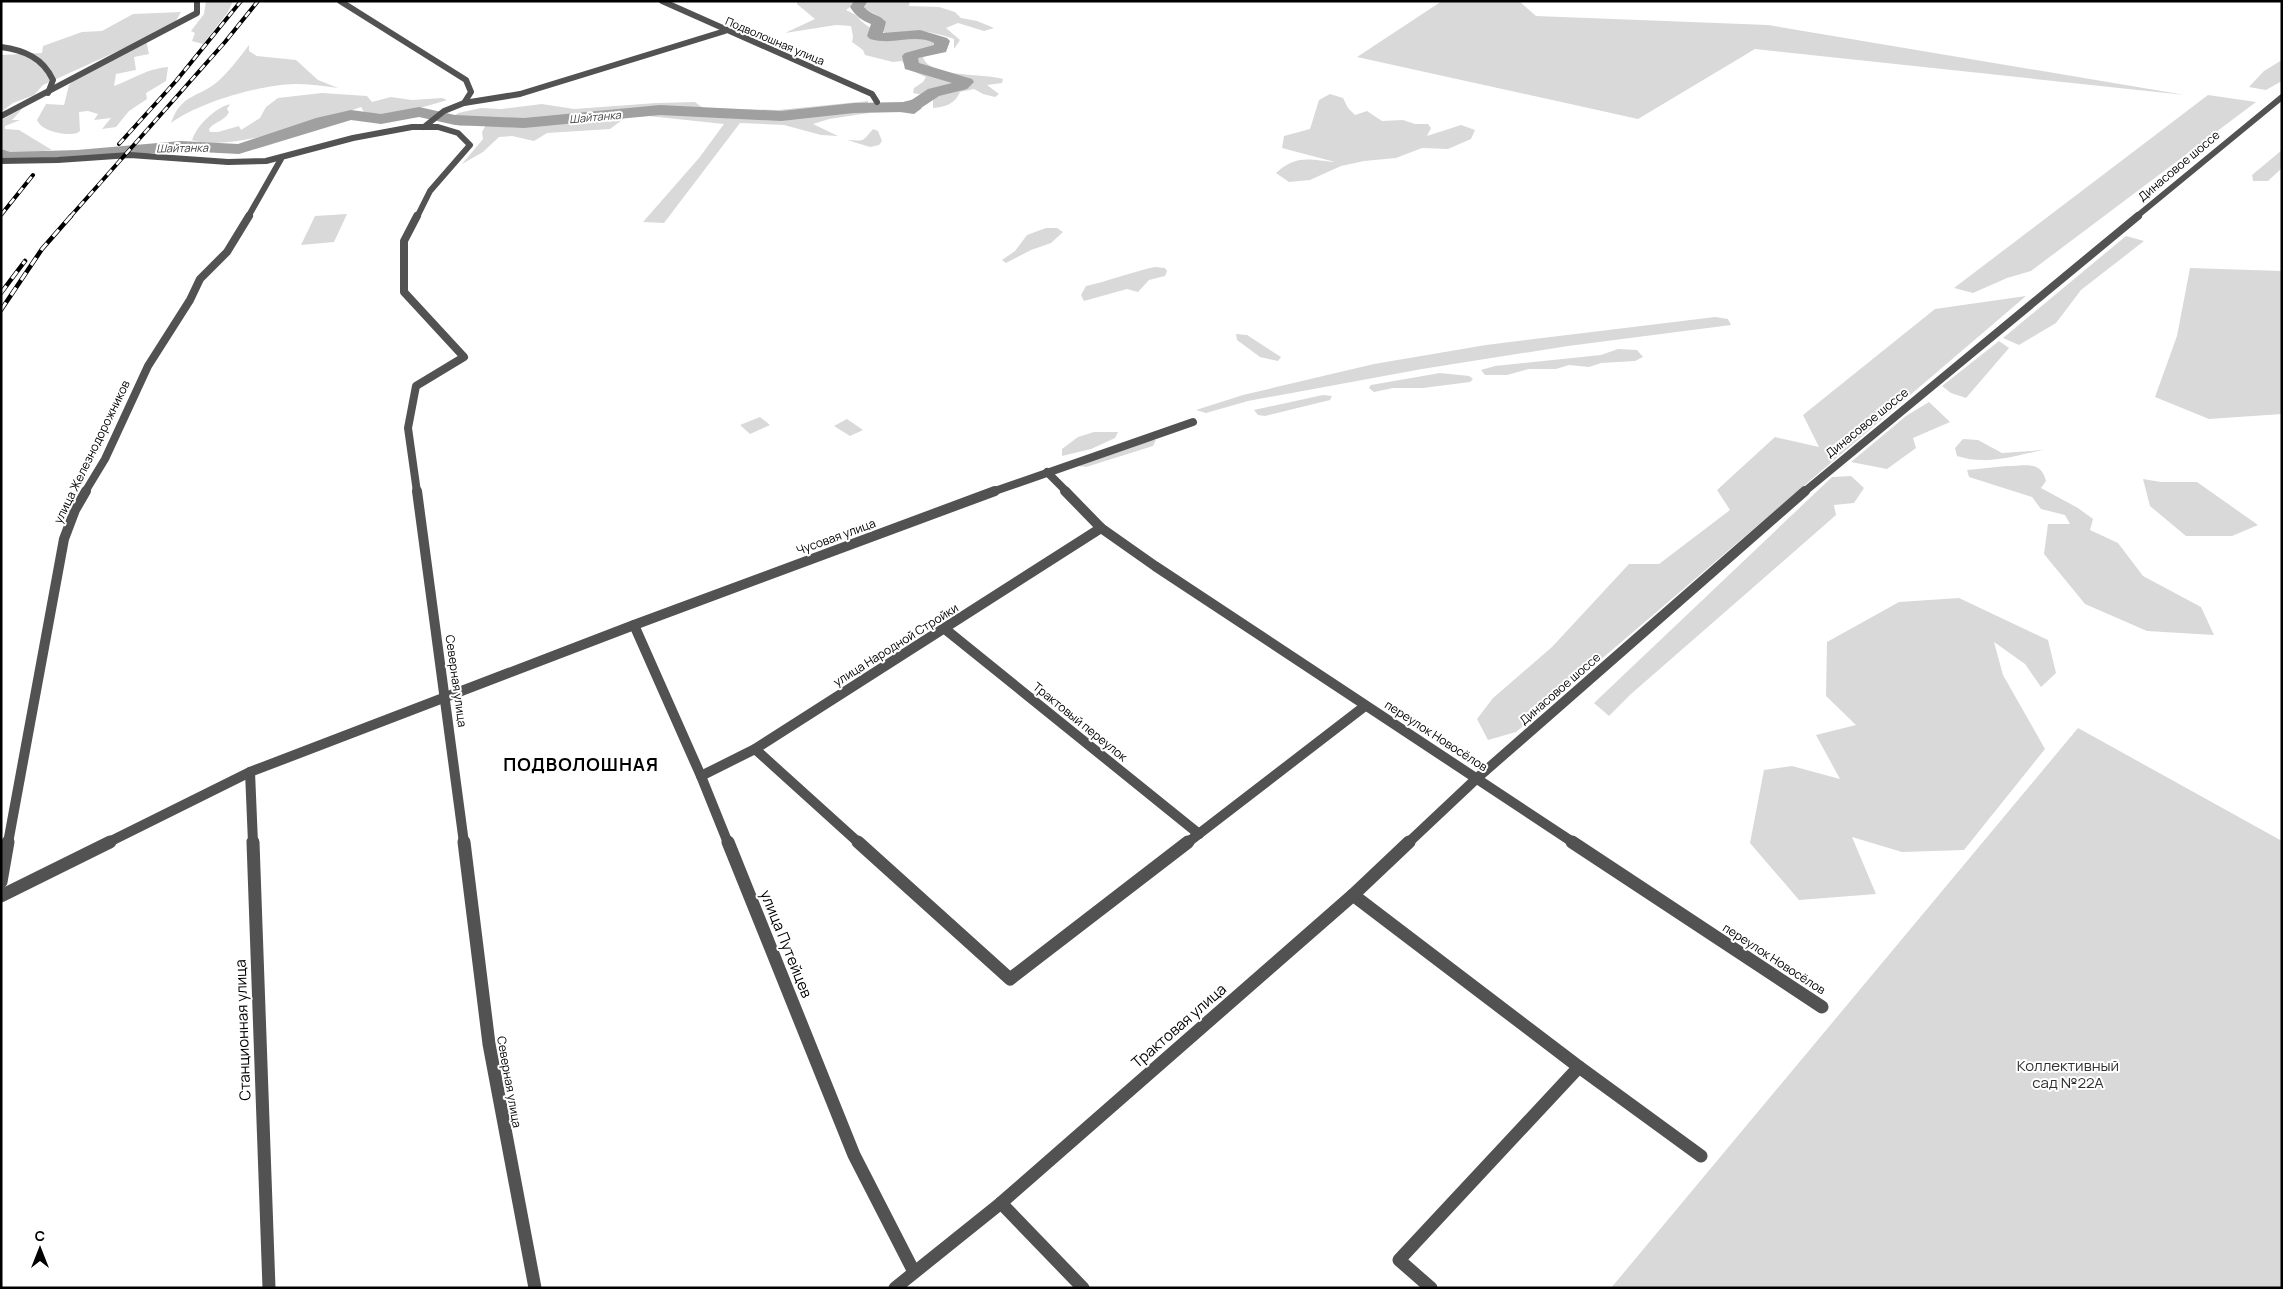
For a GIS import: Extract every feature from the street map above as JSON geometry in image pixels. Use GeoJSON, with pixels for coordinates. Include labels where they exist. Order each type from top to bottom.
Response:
{"type":"FeatureCollection","features":[{"type":"Feature","properties":{"kind":"street"},"geometry":{"type":"LineString","coordinates":[[1,116],[48,93],[197,13],[197,1]]}},
{"type":"Feature","properties":{"kind":"street"},"geometry":{"type":"LineString","coordinates":[[340,1],[466,80],[472,86],[472,91],[464,103]]}},
{"type":"Feature","properties":{"kind":"street","name":"Подволошная улица"},"geometry":{"type":"LineString","coordinates":[[662,1],[872,94],[877,102]]}},
{"type":"Feature","properties":{"kind":"street"},"geometry":{"type":"LineString","coordinates":[[1,162],[129,155],[230,161],[281,159],[385,131],[424,127],[440,114],[464,103],[520,94],[725,30]]}},
{"type":"Feature","properties":{"kind":"street"},"geometry":{"type":"LineString","coordinates":[[1,47],[23,52],[40,60],[49,69],[53,80],[48,93]]}},
{"type":"Feature","properties":{"kind":"street","name":"Динасовое шоссе"},"geometry":{"type":"LineString","coordinates":[[1476,779],[1835,465],[2282,97]]}},
{"type":"Feature","properties":{"kind":"street","name":"Северная улица"},"geometry":{"type":"LineString","coordinates":[[424,127],[460,133],[467,138],[470,145],[430,191],[404,241],[404,292],[464,357],[416,386],[408,428],[446,698],[489,1044],[535,1288]]}},
{"type":"Feature","properties":{"kind":"street","name":"улица Железнодорожников"},"geometry":{"type":"LineString","coordinates":[[1,882],[64,539],[68,527],[84,492],[111,446],[148,366],[190,300],[200,279],[227,252],[237,237],[281,159]]}},
{"type":"Feature","properties":{"kind":"street","name":"Чусовая улица"},"geometry":{"type":"LineString","coordinates":[[1,896],[250,772],[634,625],[1047,472],[1192,422]]}},
{"type":"Feature","properties":{"kind":"street","name":"переулок Новосёлов"},"geometry":{"type":"LineString","coordinates":[[1047,472],[1101,528],[1365,706],[1822,1007]]}},
{"type":"Feature","properties":{"kind":"street","name":"улица Народной Стройки"},"geometry":{"type":"LineString","coordinates":[[701,776],[756,749],[1101,528]]}},
{"type":"Feature","properties":{"kind":"street","name":"улица Путейцев"},"geometry":{"type":"LineString","coordinates":[[634,625],[701,776],[854,1155],[914,1272]]}},
{"type":"Feature","properties":{"kind":"street","name":"Трактовый переулок"},"geometry":{"type":"LineString","coordinates":[[945,629],[1199,834]]}},
{"type":"Feature","properties":{"kind":"street"},"geometry":{"type":"LineString","coordinates":[[756,749],[1010,979],[1365,706]]}},
{"type":"Feature","properties":{"kind":"street","name":"Станционная улица"},"geometry":{"type":"LineString","coordinates":[[250,772],[269,1288]]}},
{"type":"Feature","properties":{"kind":"street","name":"Трактовая улица"},"geometry":{"type":"LineString","coordinates":[[895,1288],[1001,1203],[1353,895],[1476,779]]}},
{"type":"Feature","properties":{"kind":"street"},"geometry":{"type":"LineString","coordinates":[[1353,895],[1579,1067],[1701,1156]]}},
{"type":"Feature","properties":{"kind":"street"},"geometry":{"type":"LineString","coordinates":[[1431,1288],[1399,1260],[1579,1067]]}},
{"type":"Feature","properties":{"kind":"street"},"geometry":{"type":"LineString","coordinates":[[1001,1203],[1083,1288]]}},
{"type":"Feature","properties":{"kind":"green space"},"geometry":{"type":"Polygon","coordinates":[[[206,1],[233,1],[228,12],[203,44],[192,41],[195,33],[191,31],[204,14],[206,1]]]}},
{"type":"Feature","properties":{"kind":"green space"},"geometry":{"type":"Polygon","coordinates":[[[797,1],[857,1],[846,10],[856,15],[881,36],[887,38],[905,33],[930,33],[939,36],[949,43],[947,47],[923,57],[927,64],[946,72],[1003,79],[1002,83],[987,85],[999,94],[995,97],[974,89],[960,92],[949,104],[933,108],[933,97],[913,93],[914,88],[923,82],[926,77],[908,69],[902,61],[893,62],[865,55],[863,50],[852,42],[851,26],[836,25],[785,33],[815,19],[797,4],[797,1]]]}},
{"type":"Feature","properties":{"kind":"green space"},"geometry":{"type":"Polygon","coordinates":[[[868,1],[910,1],[909,6],[939,7],[955,12],[961,18],[977,21],[994,28],[984,31],[958,23],[946,28],[960,40],[954,49],[954,39],[928,32],[913,32],[887,37],[882,29],[885,20],[864,8],[868,1]]]}},
{"type":"Feature","properties":{"kind":"green space"},"geometry":{"type":"Polygon","coordinates":[[[1442,1],[1519,1],[1536,16],[1768,25],[2185,95],[1755,49],[1638,119],[1357,57],[1442,1]]]}},
{"type":"Feature","properties":{"kind":"green space"},"geometry":{"type":"Polygon","coordinates":[[[181,12],[173,26],[43,85],[34,95],[13,103],[1,112],[1,55],[42,53],[43,46],[82,32],[102,31],[133,14],[181,12]]]}},
{"type":"Feature","properties":{"kind":"green space"},"geometry":{"type":"Polygon","coordinates":[[[146,40],[149,54],[134,57],[136,70],[116,74],[114,86],[146,72],[168,67],[166,81],[146,93],[147,99],[129,111],[116,127],[102,129],[111,118],[94,120],[98,114],[88,111],[79,112],[80,131],[77,133],[55,132],[44,128],[40,124],[37,120],[46,104],[64,105],[69,85],[79,76],[146,40]]]}},
{"type":"Feature","properties":{"kind":"green space"},"geometry":{"type":"Polygon","coordinates":[[[249,45],[249,51],[257,56],[296,60],[318,80],[338,88],[295,84],[248,91],[198,108],[171,123],[175,114],[185,102],[216,83],[230,70],[249,45]]]}},
{"type":"Feature","properties":{"kind":"green space"},"geometry":{"type":"Polygon","coordinates":[[[2282,60],[2282,81],[2266,90],[2249,87],[2264,71],[2282,60]]]}},
{"type":"Feature","properties":{"kind":"green space"},"geometry":{"type":"Polygon","coordinates":[[[322,93],[367,96],[372,102],[391,97],[412,100],[442,98],[447,100],[407,111],[375,116],[366,115],[361,107],[301,127],[252,139],[208,143],[192,140],[194,134],[207,118],[224,106],[230,104],[227,109],[229,112],[211,126],[210,132],[218,132],[239,126],[241,130],[260,118],[266,107],[278,98],[322,93]]]}},
{"type":"Feature","properties":{"kind":"green space"},"geometry":{"type":"Polygon","coordinates":[[[1330,94],[1343,98],[1348,108],[1355,115],[1367,111],[1382,121],[1403,120],[1415,124],[1428,124],[1431,128],[1427,136],[1461,125],[1475,130],[1471,139],[1448,149],[1422,148],[1396,158],[1364,161],[1341,166],[1310,180],[1289,182],[1276,173],[1290,163],[1304,160],[1335,162],[1282,148],[1284,136],[1310,129],[1319,100],[1330,94]]]}},
{"type":"Feature","properties":{"kind":"green space"},"geometry":{"type":"Polygon","coordinates":[[[2208,95],[2256,102],[2031,271],[2007,278],[1973,293],[1954,288],[2208,95]]]}},
{"type":"Feature","properties":{"kind":"green space"},"geometry":{"type":"Polygon","coordinates":[[[868,101],[869,113],[829,119],[813,124],[838,136],[821,135],[784,125],[740,123],[664,223],[643,222],[699,158],[724,124],[648,116],[626,117],[610,129],[547,133],[534,141],[512,136],[499,137],[483,152],[462,164],[483,139],[482,132],[486,125],[460,126],[446,122],[458,113],[481,108],[501,109],[542,104],[574,109],[695,102],[703,108],[778,110],[868,101]]]}},
{"type":"Feature","properties":{"kind":"green space"},"geometry":{"type":"Polygon","coordinates":[[[23,108],[12,120],[20,120],[5,126],[5,129],[19,130],[52,150],[1,155],[1,120],[23,108]]]}},
{"type":"Feature","properties":{"kind":"green space"},"geometry":{"type":"Polygon","coordinates":[[[873,129],[878,131],[882,141],[879,145],[870,147],[847,140],[863,140],[873,129]]]}},
{"type":"Feature","properties":{"kind":"green space"},"geometry":{"type":"Polygon","coordinates":[[[2282,150],[2282,168],[2268,181],[2253,181],[2252,175],[2282,150]]]}},
{"type":"Feature","properties":{"kind":"green space"},"geometry":{"type":"Polygon","coordinates":[[[347,214],[334,242],[301,245],[315,216],[347,214]]]}},
{"type":"Feature","properties":{"kind":"green space"},"geometry":{"type":"Polygon","coordinates":[[[1046,228],[1057,228],[1063,232],[1051,243],[1031,250],[1006,263],[1002,260],[1015,251],[1027,235],[1046,228]]]}},
{"type":"Feature","properties":{"kind":"green space"},"geometry":{"type":"Polygon","coordinates":[[[2126,236],[2144,241],[2081,290],[2056,323],[2019,345],[2003,338],[2126,236]]]}},
{"type":"Feature","properties":{"kind":"green space"},"geometry":{"type":"Polygon","coordinates":[[[1155,267],[1165,268],[1167,271],[1165,276],[1149,280],[1138,292],[1127,289],[1084,301],[1081,295],[1086,286],[1155,267]]]}},
{"type":"Feature","properties":{"kind":"green space"},"geometry":{"type":"Polygon","coordinates":[[[2190,268],[2282,271],[2282,414],[2209,419],[2155,397],[2177,336],[2190,268]]]}},
{"type":"Feature","properties":{"kind":"green space"},"geometry":{"type":"Polygon","coordinates":[[[2026,296],[1516,732],[1488,740],[1477,719],[1493,698],[1552,647],[1629,564],[1659,564],[1730,510],[1717,490],[1775,437],[1819,447],[1803,415],[1935,309],[2026,296]]]}},
{"type":"Feature","properties":{"kind":"green space"},"geometry":{"type":"Polygon","coordinates":[[[1715,317],[1728,319],[1731,325],[1568,346],[1422,369],[1248,401],[1206,413],[1196,410],[1243,395],[1374,364],[1486,345],[1715,317]]]}},
{"type":"Feature","properties":{"kind":"green space"},"geometry":{"type":"Polygon","coordinates":[[[1236,334],[1247,335],[1281,357],[1278,361],[1260,357],[1237,340],[1236,334]]]}},
{"type":"Feature","properties":{"kind":"green space"},"geometry":{"type":"Polygon","coordinates":[[[1999,341],[2009,348],[1966,398],[1951,393],[1942,386],[1999,341]]]}},
{"type":"Feature","properties":{"kind":"green space"},"geometry":{"type":"Polygon","coordinates":[[[1618,349],[1637,350],[1643,357],[1635,361],[1601,363],[1589,367],[1569,365],[1556,369],[1529,369],[1507,375],[1485,375],[1481,370],[1495,366],[1601,355],[1618,349]]]}},
{"type":"Feature","properties":{"kind":"green space"},"geometry":{"type":"Polygon","coordinates":[[[1440,373],[1469,376],[1473,379],[1470,382],[1423,388],[1393,388],[1374,392],[1369,388],[1371,385],[1440,373]]]}},
{"type":"Feature","properties":{"kind":"green space"},"geometry":{"type":"Polygon","coordinates":[[[1323,395],[1332,396],[1330,400],[1265,416],[1258,415],[1254,410],[1323,395]]]}},
{"type":"Feature","properties":{"kind":"green space"},"geometry":{"type":"Polygon","coordinates":[[[1929,402],[1950,422],[1913,438],[1916,448],[1887,469],[1851,462],[1906,416],[1929,402]]]}},
{"type":"Feature","properties":{"kind":"green space"},"geometry":{"type":"Polygon","coordinates":[[[760,417],[770,425],[750,434],[740,425],[760,417]]]}},
{"type":"Feature","properties":{"kind":"green space"},"geometry":{"type":"Polygon","coordinates":[[[847,419],[863,430],[850,436],[834,426],[847,419]]]}},
{"type":"Feature","properties":{"kind":"green space"},"geometry":{"type":"Polygon","coordinates":[[[1094,432],[1118,432],[1115,438],[1091,449],[1062,456],[1062,449],[1078,437],[1094,432]]]}},
{"type":"Feature","properties":{"kind":"green space"},"geometry":{"type":"Polygon","coordinates":[[[1151,439],[1156,440],[1153,446],[1086,467],[1078,466],[1151,439]]]}},
{"type":"Feature","properties":{"kind":"green space"},"geometry":{"type":"Polygon","coordinates":[[[1963,439],[1978,440],[2002,453],[2044,450],[2001,459],[1968,459],[1957,456],[1955,448],[1963,439]]]}},
{"type":"Feature","properties":{"kind":"green space"},"geometry":{"type":"Polygon","coordinates":[[[2026,465],[2040,470],[2044,474],[2046,481],[2041,488],[2078,508],[2093,519],[2090,530],[2118,543],[2143,576],[2201,607],[2214,635],[2147,631],[2085,604],[2044,554],[2048,524],[2070,524],[2065,515],[2041,509],[2032,497],[1969,477],[1967,470],[2026,465]]]}},
{"type":"Feature","properties":{"kind":"green space"},"geometry":{"type":"Polygon","coordinates":[[[1851,476],[1864,488],[1854,503],[1834,505],[1836,515],[1631,694],[1609,716],[1594,703],[1832,477],[1851,476]]]}},
{"type":"Feature","properties":{"kind":"green space"},"geometry":{"type":"Polygon","coordinates":[[[2143,479],[2161,482],[2197,482],[2258,525],[2232,536],[2186,536],[2150,506],[2143,479]]]}},
{"type":"Feature","properties":{"kind":"green space"},"geometry":{"type":"Polygon","coordinates":[[[1959,598],[2048,640],[2056,673],[2041,687],[2025,664],[1994,642],[2003,675],[2045,749],[1964,850],[1902,852],[1852,837],[1876,894],[1799,900],[1750,843],[1764,770],[1792,766],[1840,779],[1816,735],[1856,725],[1826,696],[1827,642],[1899,602],[1959,598]]]}},
{"type":"Feature","properties":{"kind":"green space","name":"Коллективный сад №22А"},"geometry":{"type":"Polygon","coordinates":[[[2078,728],[2282,841],[2282,1288],[1611,1288],[2078,728]]]}},
{"type":"Feature","properties":{"kind":"shaded area"},"geometry":{"type":"Polygon","coordinates":[[[930,95],[916,108],[922,108],[914,114],[879,109],[880,106],[888,106],[930,95]]]}},
{"type":"Feature","properties":{"kind":"waterway","name":"Шайтанка"},"geometry":{"type":"LineString","coordinates":[[1,154],[8,157],[77,155],[181,146],[239,149],[322,122],[351,115],[381,119],[419,112],[455,120],[524,123],[660,110],[781,116],[854,108],[904,107],[915,105],[934,92],[961,86],[966,82],[911,66],[910,56],[941,49],[942,41],[929,35],[920,34],[894,38],[875,36],[879,22],[864,16],[857,7],[861,1]]}},
{"type":"Feature","properties":{"kind":"railway"},"geometry":{"type":"LineString","coordinates":[[119,144],[176,81],[241,1]]}},
{"type":"Feature","properties":{"kind":"railway"},"geometry":{"type":"LineString","coordinates":[[70,217],[225,42],[258,1]]}},
{"type":"Feature","properties":{"kind":"railway"},"geometry":{"type":"LineString","coordinates":[[1,215],[33,175]]}},
{"type":"Feature","properties":{"kind":"railway"},"geometry":{"type":"LineString","coordinates":[[1,310],[42,249],[71,216]]}},
{"type":"Feature","properties":{"kind":"railway"},"geometry":{"type":"LineString","coordinates":[[1,293],[25,261]]}},
{"type":"Feature","properties":{"kind":"district","name":"ПОДВОЛОШНАЯ"},"geometry":{"type":"Point","coordinates":[581,765]}}]}
